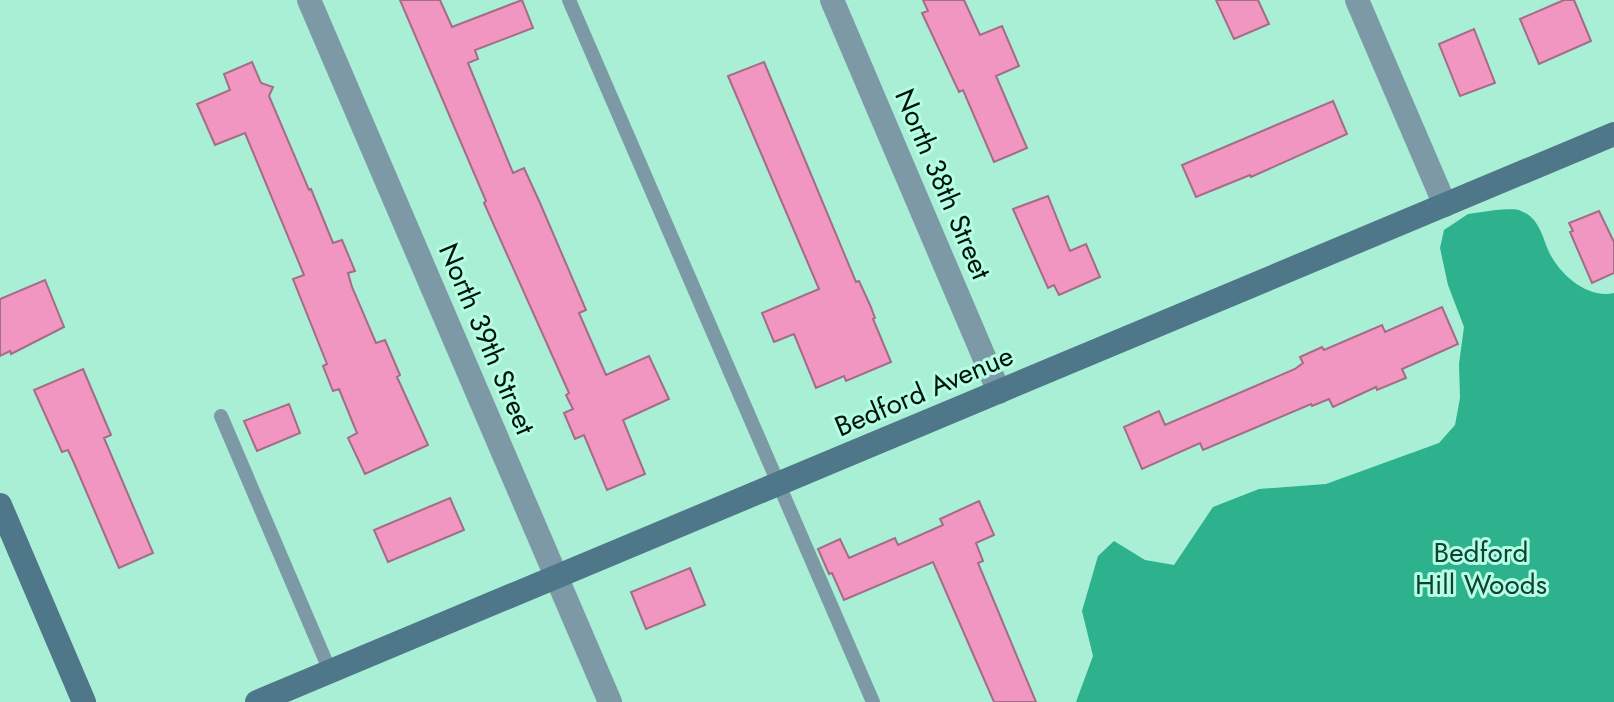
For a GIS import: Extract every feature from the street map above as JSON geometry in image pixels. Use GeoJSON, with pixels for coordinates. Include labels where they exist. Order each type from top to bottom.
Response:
{"type":"FeatureCollection","features":[{"type":"Feature","properties":{"kind":"street","name":"North 39th Street"},"geometry":{"type":"LineString","coordinates":[[309,0],[610,702]]}},
{"type":"Feature","properties":{"kind":"street","name":"North 38th Street"},"geometry":{"type":"LineString","coordinates":[[832,0],[999,392]]}},
{"type":"Feature","properties":{"kind":"street"},"geometry":{"type":"LineString","coordinates":[[1357,0],[1445,205]]}},
{"type":"Feature","properties":{"kind":"street","name":"Bedford Avenue"},"geometry":{"type":"LineString","coordinates":[[257,702],[1614,134]]}},
{"type":"Feature","properties":{"kind":"street"},"geometry":{"type":"LineString","coordinates":[[0,505],[84,702]]}},
{"type":"Feature","properties":{"kind":"lane"},"geometry":{"type":"LineString","coordinates":[[569,0],[873,702]]}},
{"type":"Feature","properties":{"kind":"lane"},"geometry":{"type":"LineString","coordinates":[[221,416],[330,671]]}},
{"type":"Feature","properties":{"kind":"green space","name":"Bedford Hill Woods"},"geometry":{"type":"Polygon","coordinates":[[[1516,210],[1527,214],[1539,228],[1554,261],[1568,277],[1585,289],[1614,293],[1614,702],[1076,702],[1093,656],[1082,611],[1098,556],[1114,541],[1145,560],[1174,565],[1213,507],[1259,489],[1326,484],[1439,443],[1455,425],[1460,398],[1459,364],[1464,327],[1448,285],[1440,248],[1444,230],[1468,214],[1516,210]]]}},
{"type":"Feature","properties":{"kind":"building"},"geometry":{"type":"Polygon","coordinates":[[[400,0],[440,0],[452,27],[522,0],[533,28],[475,50],[478,59],[468,63],[513,173],[524,168],[540,203],[586,310],[579,313],[606,375],[649,356],[669,399],[623,420],[645,474],[607,490],[584,435],[575,439],[564,413],[573,409],[566,395],[569,393],[484,203],[486,201],[400,0]]]}},
{"type":"Feature","properties":{"kind":"building"},"geometry":{"type":"Polygon","coordinates":[[[923,0],[964,0],[980,35],[1002,26],[1019,66],[996,76],[1027,148],[994,162],[963,90],[959,92],[922,13],[928,11],[923,0]]]}},
{"type":"Feature","properties":{"kind":"building"},"geometry":{"type":"Polygon","coordinates":[[[1216,0],[1258,0],[1269,24],[1234,39],[1216,0]]]}},
{"type":"Feature","properties":{"kind":"building"},"geometry":{"type":"Polygon","coordinates":[[[1564,0],[1574,0],[1591,41],[1539,64],[1520,19],[1564,0]]]}},
{"type":"Feature","properties":{"kind":"building"},"geometry":{"type":"Polygon","coordinates":[[[1474,29],[1495,83],[1460,96],[1439,44],[1474,29]]]}},
{"type":"Feature","properties":{"kind":"building"},"geometry":{"type":"Polygon","coordinates":[[[252,62],[261,83],[273,87],[269,96],[309,190],[333,243],[342,240],[355,271],[348,273],[352,287],[376,343],[385,340],[400,375],[397,377],[428,445],[365,474],[348,438],[357,433],[339,389],[333,391],[323,366],[327,364],[293,279],[304,275],[245,133],[215,145],[197,104],[230,90],[224,74],[252,62]]]}},
{"type":"Feature","properties":{"kind":"building"},"geometry":{"type":"Polygon","coordinates":[[[764,62],[856,282],[859,281],[870,305],[891,362],[846,381],[844,376],[816,388],[794,334],[774,342],[762,313],[819,289],[728,76],[764,62]]]}},
{"type":"Feature","properties":{"kind":"building"},"geometry":{"type":"Polygon","coordinates":[[[1333,101],[1347,134],[1251,177],[1196,197],[1182,165],[1333,101]]]}},
{"type":"Feature","properties":{"kind":"building"},"geometry":{"type":"Polygon","coordinates":[[[1048,196],[1070,251],[1086,244],[1100,277],[1059,295],[1054,285],[1048,288],[1013,209],[1048,196]]]}},
{"type":"Feature","properties":{"kind":"building"},"geometry":{"type":"Polygon","coordinates":[[[1599,211],[1614,242],[1614,273],[1592,283],[1569,223],[1599,211]]]}},
{"type":"Feature","properties":{"kind":"building"},"geometry":{"type":"Polygon","coordinates":[[[45,280],[64,327],[11,354],[10,351],[0,356],[0,299],[45,280]]]}},
{"type":"Feature","properties":{"kind":"building"},"geometry":{"type":"Polygon","coordinates":[[[1442,307],[1458,344],[1402,369],[1406,378],[1377,390],[1376,387],[1333,407],[1329,399],[1311,404],[1203,450],[1200,443],[1142,469],[1124,427],[1159,411],[1165,425],[1295,369],[1303,363],[1300,357],[1322,347],[1324,350],[1382,325],[1385,332],[1442,307]]]}},
{"type":"Feature","properties":{"kind":"building"},"geometry":{"type":"Polygon","coordinates":[[[83,369],[111,435],[104,438],[153,553],[119,568],[68,450],[62,452],[34,390],[83,369]]]}},
{"type":"Feature","properties":{"kind":"building"},"geometry":{"type":"Polygon","coordinates":[[[289,404],[300,433],[257,451],[244,421],[289,404]]]}},
{"type":"Feature","properties":{"kind":"building"},"geometry":{"type":"Polygon","coordinates":[[[450,498],[464,530],[388,562],[374,530],[450,498]]]}},
{"type":"Feature","properties":{"kind":"building"},"geometry":{"type":"Polygon","coordinates":[[[979,501],[994,535],[976,543],[983,561],[978,563],[1036,702],[994,702],[933,562],[844,600],[818,549],[840,539],[849,558],[895,538],[898,545],[943,525],[940,519],[979,501]]]}},
{"type":"Feature","properties":{"kind":"building"},"geometry":{"type":"Polygon","coordinates":[[[690,568],[705,605],[646,629],[631,592],[690,568]]]}}]}
